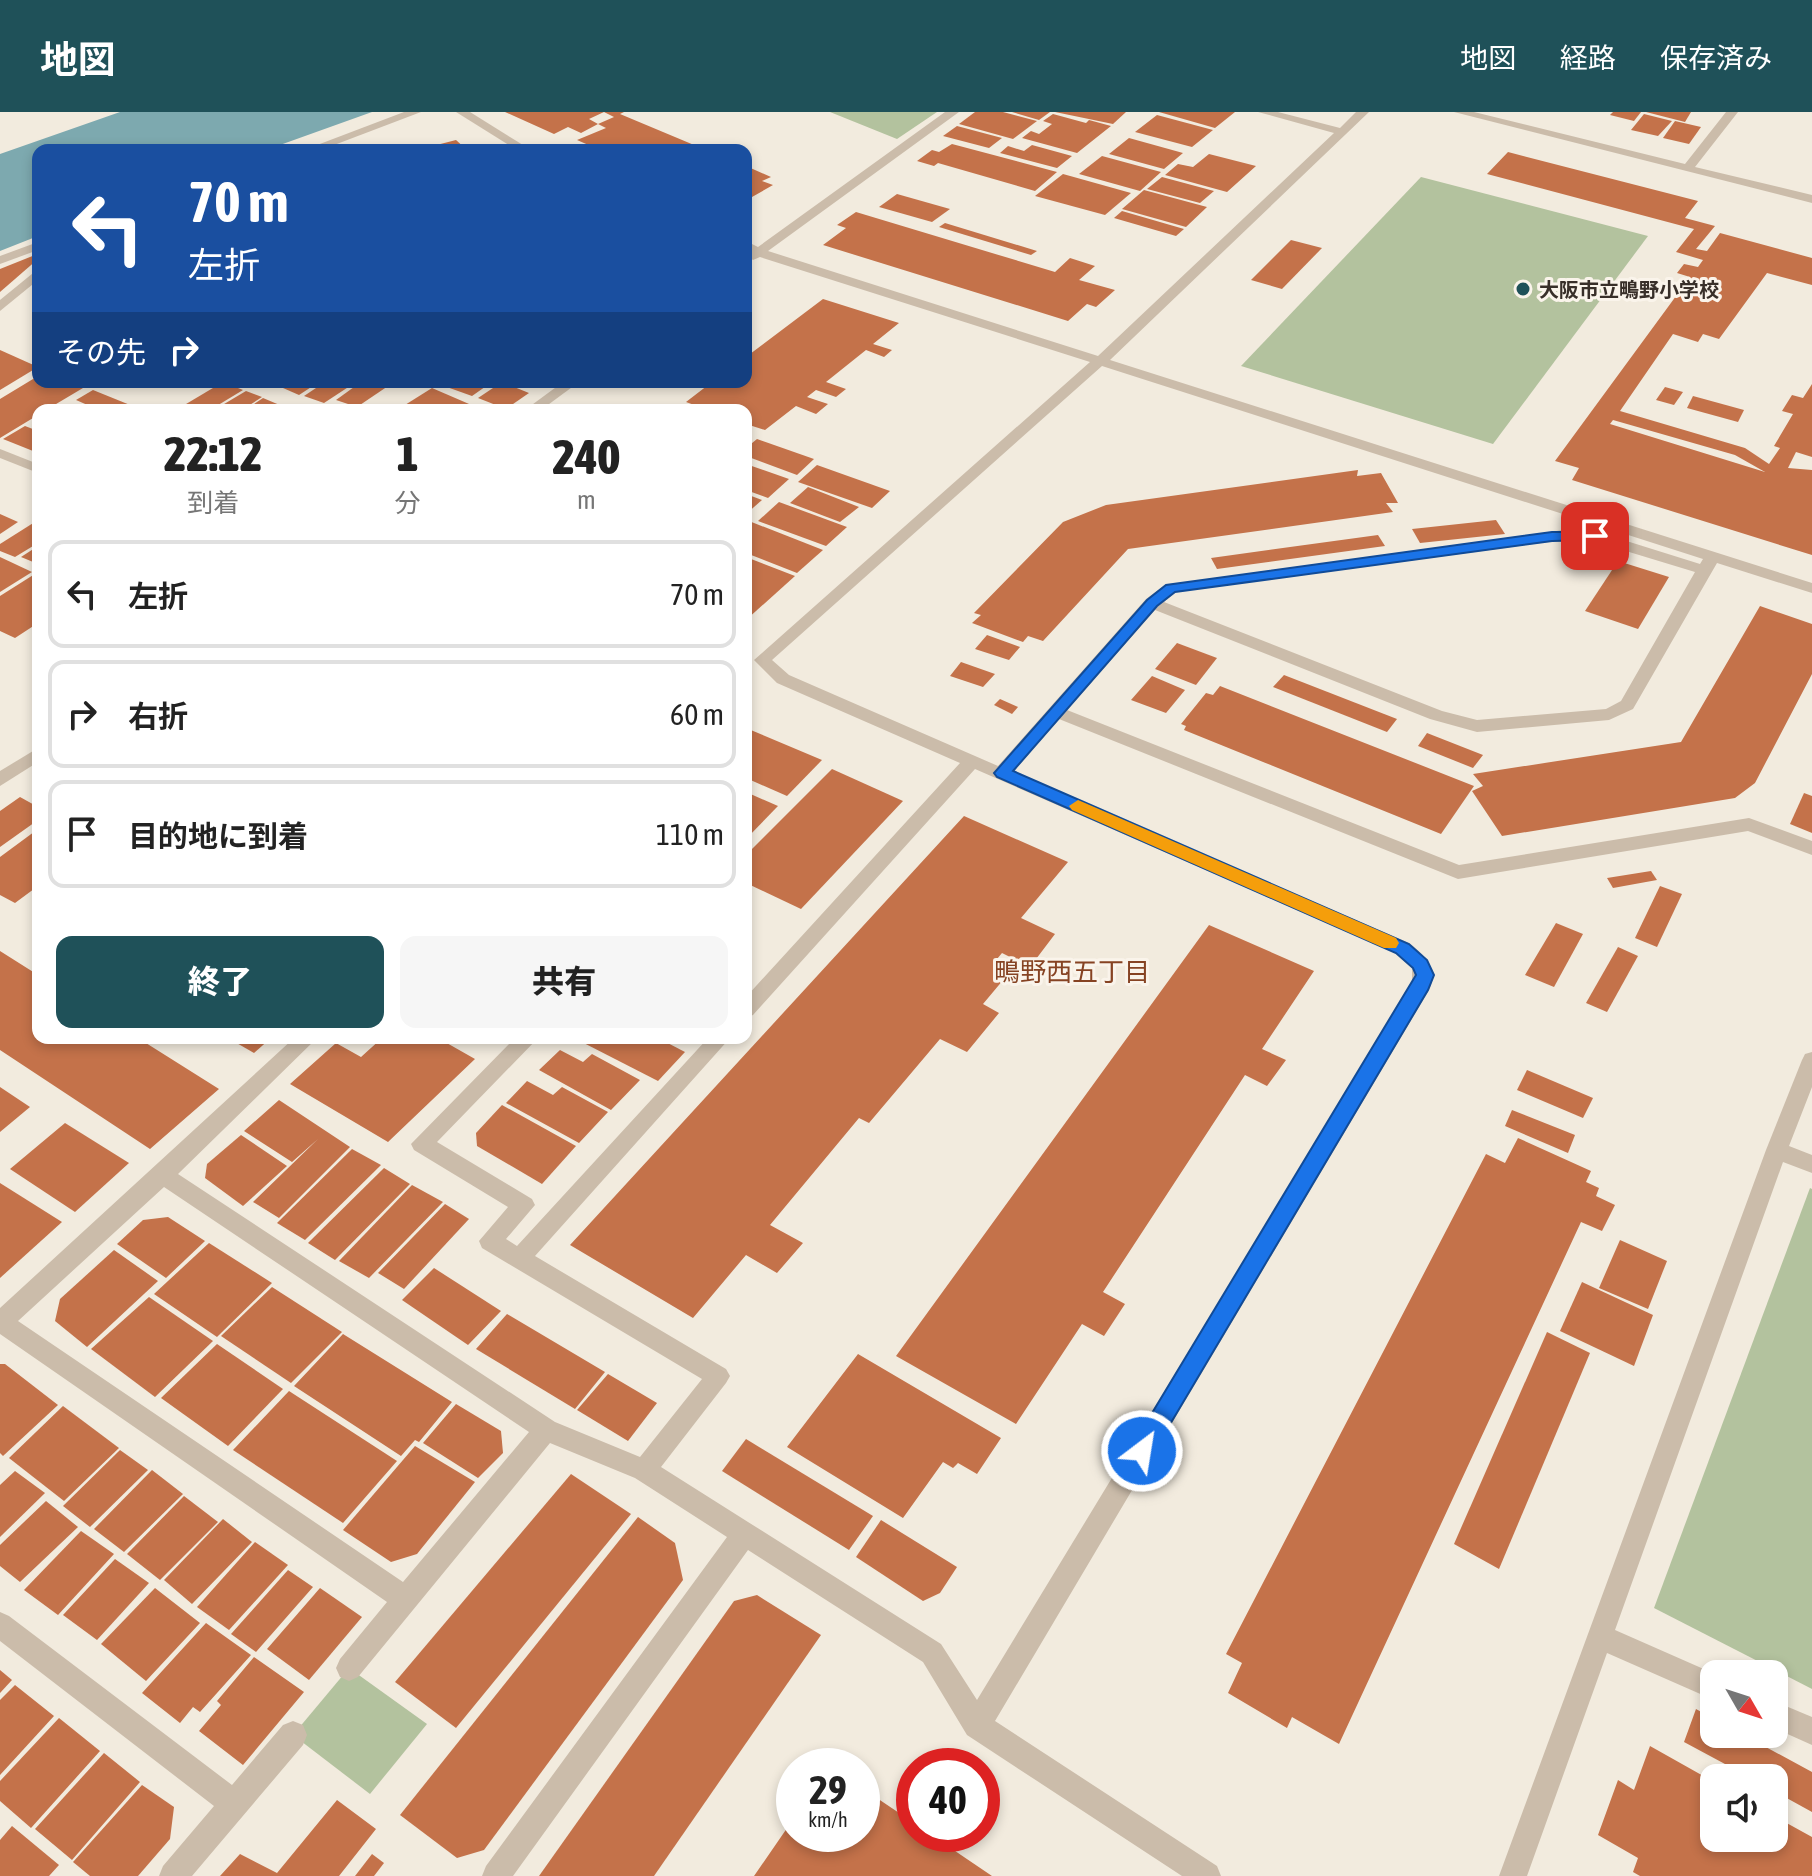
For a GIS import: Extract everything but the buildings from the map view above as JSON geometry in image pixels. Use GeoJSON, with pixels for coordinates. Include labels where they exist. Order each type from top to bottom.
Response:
{"type":"FeatureCollection","features":[{"type":"Feature","properties":{"kind":"street"},"geometry":{"type":"LineString","coordinates":[[327,144],[415,112]]}},
{"type":"Feature","properties":{"kind":"street"},"geometry":{"type":"LineString","coordinates":[[462,112],[515,144]]}},
{"type":"Feature","properties":{"kind":"street"},"geometry":{"type":"LineString","coordinates":[[752,252],[953,112]]}},
{"type":"Feature","properties":{"kind":"street"},"geometry":{"type":"LineString","coordinates":[[1264,112],[1343,132]]}},
{"type":"Feature","properties":{"kind":"street"},"geometry":{"type":"LineString","coordinates":[[977,1725],[1422,985],[1425,975],[1420,965],[1402,948],[754,665],[1100,361],[1363,112]]}},
{"type":"Feature","properties":{"kind":"street"},"geometry":{"type":"LineString","coordinates":[[1460,112],[1812,199]]}},
{"type":"Feature","properties":{"kind":"street"},"geometry":{"type":"LineString","coordinates":[[1688,168],[1732,112]]}},
{"type":"Feature","properties":{"kind":"street"},"geometry":{"type":"LineString","coordinates":[[0,260],[32,248]]}},
{"type":"Feature","properties":{"kind":"street"},"geometry":{"type":"LineString","coordinates":[[752,254],[1100,361],[1708,563]]}},
{"type":"Feature","properties":{"kind":"street"},"geometry":{"type":"LineString","coordinates":[[0,307],[32,278]]}},
{"type":"Feature","properties":{"kind":"street"},"geometry":{"type":"LineString","coordinates":[[541,404],[563,388]]}},
{"type":"Feature","properties":{"kind":"street"},"geometry":{"type":"LineString","coordinates":[[0,453],[32,466]]}},
{"type":"Feature","properties":{"kind":"street"},"geometry":{"type":"LineString","coordinates":[[1002,773],[1152,603],[1171,588],[1571,534],[1595,536],[1812,588]]}},
{"type":"Feature","properties":{"kind":"street"},"geometry":{"type":"LineString","coordinates":[[1152,603],[1436,715],[1477,726],[1609,714],[1627,705],[1708,563]]}},
{"type":"Feature","properties":{"kind":"street"},"geometry":{"type":"LineString","coordinates":[[1057,712],[1458,872],[1749,824],[1812,848]]}},
{"type":"Feature","properties":{"kind":"street"},"geometry":{"type":"LineString","coordinates":[[0,780],[32,758]]}},
{"type":"Feature","properties":{"kind":"street"},"geometry":{"type":"LineString","coordinates":[[752,1003],[973,760]]}},
{"type":"Feature","properties":{"kind":"street"},"geometry":{"type":"LineString","coordinates":[[301,1044],[1,1323],[407,1600]]}},
{"type":"Feature","properties":{"kind":"street"},"geometry":{"type":"LineString","coordinates":[[522,1044],[422,1144],[524,1205],[490,1241],[718,1376],[644,1470]]}},
{"type":"Feature","properties":{"kind":"street"},"geometry":{"type":"LineString","coordinates":[[519,1259],[715,1044]]}},
{"type":"Feature","properties":{"kind":"street"},"geometry":{"type":"LineString","coordinates":[[1513,1876],[1812,1060]]}},
{"type":"Feature","properties":{"kind":"street"},"geometry":{"type":"LineString","coordinates":[[1777,1150],[1812,1164]]}},
{"type":"Feature","properties":{"kind":"street"},"geometry":{"type":"LineString","coordinates":[[163,1175],[546,1430],[644,1470],[932,1653],[977,1725],[1207,1876]]}},
{"type":"Feature","properties":{"kind":"street"},"geometry":{"type":"LineString","coordinates":[[349,1668],[546,1430]]}},
{"type":"Feature","properties":{"kind":"street"},"geometry":{"type":"LineString","coordinates":[[496,1876],[744,1534]]}},
{"type":"Feature","properties":{"kind":"street"},"geometry":{"type":"LineString","coordinates":[[0,1625],[234,1804]]}},
{"type":"Feature","properties":{"kind":"street"},"geometry":{"type":"LineString","coordinates":[[1599,1636],[1700,1681]]}},
{"type":"Feature","properties":{"kind":"street"},"geometry":{"type":"LineString","coordinates":[[1788,1720],[1812,1731]]}},
{"type":"Feature","properties":{"kind":"street"},"geometry":{"type":"LineString","coordinates":[[173,1876],[293,1735]]}},
{"type":"Feature","properties":{"kind":"green space"},"geometry":{"type":"Polygon","coordinates":[[[830,112],[937,112],[897,139],[830,112]]]}},
{"type":"Feature","properties":{"kind":"green space"},"geometry":{"type":"Polygon","coordinates":[[[1421,177],[1648,236],[1493,444],[1241,366],[1421,177]]]}},
{"type":"Feature","properties":{"kind":"green space"},"geometry":{"type":"Polygon","coordinates":[[[1810,1188],[1812,1689],[1788,1677],[1788,1660],[1755,1660],[1654,1608],[1810,1188]]]}},
{"type":"Feature","properties":{"kind":"green space"},"geometry":{"type":"Polygon","coordinates":[[[349,1668],[427,1724],[370,1794],[293,1735],[349,1668]]]}},
{"type":"Feature","properties":{"kind":"water"},"geometry":{"type":"Polygon","coordinates":[[[120,112],[372,112],[283,144],[32,144],[32,238],[0,251],[0,154],[120,112]]]}},
{"type":"Feature","properties":{"kind":"slow traffic"},"geometry":{"type":"LineString","coordinates":[[1078,806],[1390,943]]}},
{"type":"Feature","properties":{"kind":"place","name":"大阪市立鴫野小学校"},"geometry":{"type":"Point","coordinates":[1523,289]}},
{"type":"Feature","properties":{"kind":"district","name":"鴫野西五丁目"},"geometry":{"type":"Point","coordinates":[1072,972]}},
{"type":"Feature","properties":{"kind":"route"},"geometry":{"type":"LineString","coordinates":[[1142,1451],[1422,985],[1425,975],[1412,955],[1402,948],[1002,773],[1152,603],[1171,588],[1571,534],[1595,536]]}}]}
